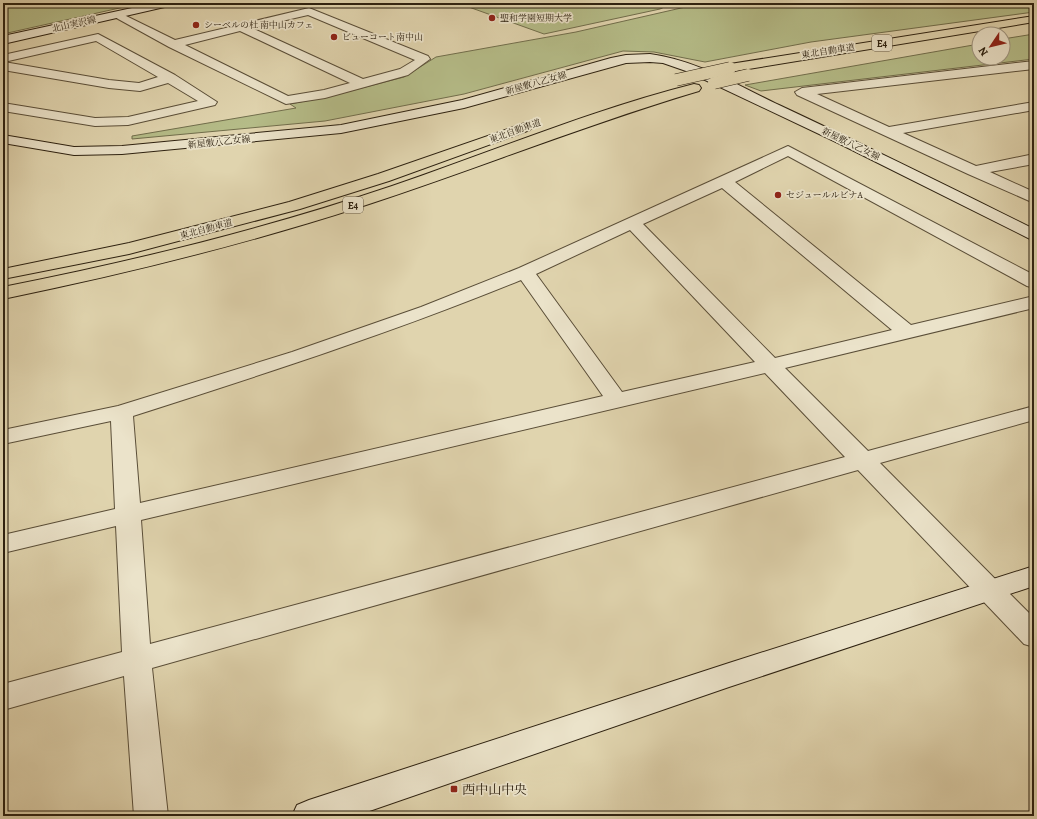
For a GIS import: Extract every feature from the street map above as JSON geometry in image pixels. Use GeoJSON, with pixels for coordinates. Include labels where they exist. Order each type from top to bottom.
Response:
{"type":"FeatureCollection","features":[{"type":"Feature","properties":{"kind":"highway","name":"東北自動車道"},"geometry":{"type":"LineString","coordinates":[[604,100],[676,80],[730,68],[1034,19]]}},
{"type":"Feature","properties":{"kind":"highway"},"geometry":{"type":"LineString","coordinates":[[1011,33],[1034,29]]}},
{"type":"Feature","properties":{"kind":"highway","name":"東北自動車道"},"geometry":{"type":"LineString","coordinates":[[3,293],[148,262],[282,226],[432,178],[617,111],[694,88],[748,75],[971,39]]}},
{"type":"Feature","properties":{"kind":"highway","name":"東北自動車道"},"geometry":{"type":"LineString","coordinates":[[3,274],[142,246],[264,214],[367,182],[539,122]]}},
{"type":"Feature","properties":{"kind":"street","name":"北山実沢線"},"geometry":{"type":"LineString","coordinates":[[3,40],[169,3]]}},
{"type":"Feature","properties":{"kind":"street"},"geometry":{"type":"LineString","coordinates":[[116,15],[173,44],[286,100],[325,94],[404,72],[424,59],[308,11],[173,44]]}},
{"type":"Feature","properties":{"kind":"street"},"geometry":{"type":"LineString","coordinates":[[242,28],[362,84]]}},
{"type":"Feature","properties":{"kind":"street"},"geometry":{"type":"LineString","coordinates":[[3,59],[98,37],[210,102],[128,121],[95,122],[5,108]]}},
{"type":"Feature","properties":{"kind":"street","name":"新屋敷八乙女線"},"geometry":{"type":"LineString","coordinates":[[3,139],[56,149],[101,152],[341,129],[464,104],[611,62],[650,58],[665,60],[690,68],[841,139],[1034,236]]}},
{"type":"Feature","properties":{"kind":"street"},"geometry":{"type":"LineString","coordinates":[[3,66],[109,84],[140,87],[170,78]]}},
{"type":"Feature","properties":{"kind":"street"},"geometry":{"type":"LineString","coordinates":[[1034,66],[802,92],[1034,198]]}},
{"type":"Feature","properties":{"kind":"street"},"geometry":{"type":"LineString","coordinates":[[888,131],[1034,106]]}},
{"type":"Feature","properties":{"kind":"street"},"geometry":{"type":"LineString","coordinates":[[3,437],[122,412],[306,354],[428,311],[525,272],[724,182],[788,150],[1034,282]]}},
{"type":"Feature","properties":{"kind":"street"},"geometry":{"type":"LineString","coordinates":[[973,171],[1034,159]]}},
{"type":"Feature","properties":{"kind":"street"},"geometry":{"type":"LineString","coordinates":[[724,182],[907,332]]}},
{"type":"Feature","properties":{"kind":"street"},"geometry":{"type":"LineString","coordinates":[[632,223],[862,461],[991,590],[1034,636]]}},
{"type":"Feature","properties":{"kind":"street"},"geometry":{"type":"LineString","coordinates":[[525,272],[617,400]]}},
{"type":"Feature","properties":{"kind":"street"},"geometry":{"type":"LineString","coordinates":[[3,544],[617,400],[771,366],[1034,302]]}},
{"type":"Feature","properties":{"kind":"street"},"geometry":{"type":"LineString","coordinates":[[122,412],[127,516],[137,660],[152,816]]}},
{"type":"Feature","properties":{"kind":"street"},"geometry":{"type":"LineString","coordinates":[[3,697],[1034,413]]}},
{"type":"Feature","properties":{"kind":"street"},"geometry":{"type":"LineString","coordinates":[[309,816],[729,675],[1034,576]]}},
{"type":"Feature","properties":{"kind":"green space"},"geometry":{"type":"Polygon","coordinates":[[[3,3],[142,3],[3,34],[3,3]]]}},
{"type":"Feature","properties":{"kind":"green space"},"geometry":{"type":"Polygon","coordinates":[[[476,3],[673,3],[660,9],[544,34],[466,6],[476,3]]]}},
{"type":"Feature","properties":{"kind":"green space"},"geometry":{"type":"Polygon","coordinates":[[[703,3],[1034,3],[1034,12],[811,42],[705,62],[654,52],[623,51],[464,94],[325,121],[132,139],[132,136],[296,108],[290,104],[331,96],[404,77],[436,57],[576,32],[703,3]]]}},
{"type":"Feature","properties":{"kind":"green space"},"geometry":{"type":"Polygon","coordinates":[[[1034,34],[1034,59],[1011,62],[1011,38],[1034,34]]]}},
{"type":"Feature","properties":{"kind":"green space"},"geometry":{"type":"Polygon","coordinates":[[[971,45],[971,66],[974,66],[761,91],[745,85],[971,45]]]}},
{"type":"Feature","properties":{"kind":"place","name":"聖和学園短期大学"},"geometry":{"type":"Point","coordinates":[492,18]}},
{"type":"Feature","properties":{"kind":"place","name":"シーベルの杜 南中山カフェ"},"geometry":{"type":"Point","coordinates":[196,25]}},
{"type":"Feature","properties":{"kind":"place","name":"ビューコート南中山"},"geometry":{"type":"Point","coordinates":[334,37]}},
{"type":"Feature","properties":{"kind":"place","name":"セジュールルビナA"},"geometry":{"type":"Point","coordinates":[778,195]}},
{"type":"Feature","properties":{"kind":"place","name":"西中山中央"},"geometry":{"type":"Point","coordinates":[454,789]}}]}
